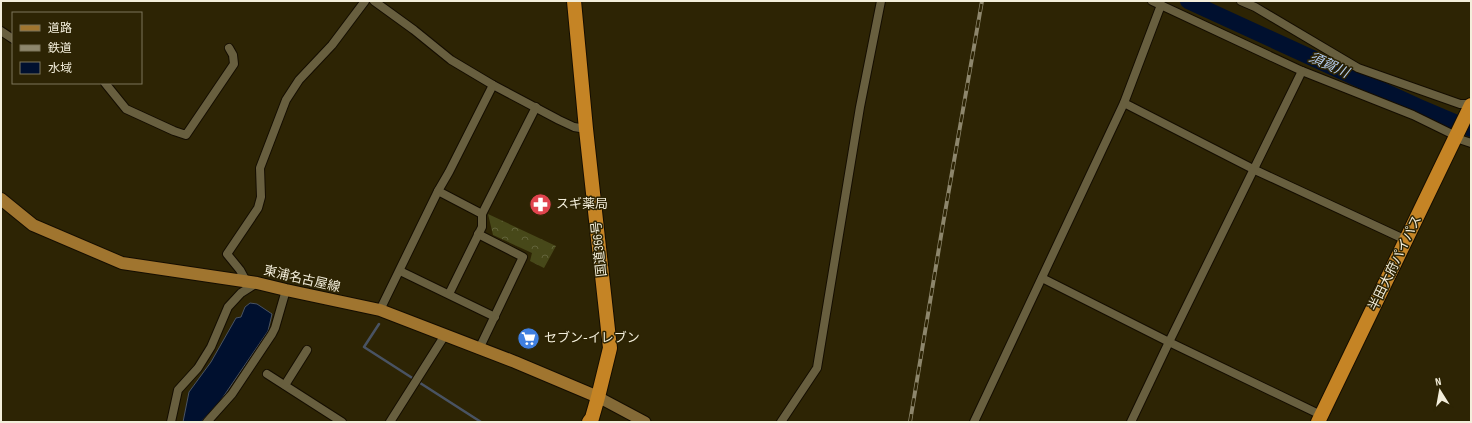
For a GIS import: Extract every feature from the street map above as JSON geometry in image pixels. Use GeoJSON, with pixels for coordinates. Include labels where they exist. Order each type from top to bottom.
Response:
{"type":"FeatureCollection","features":[{"type":"Feature","properties":{"kind":"highway","name":"国道366号"},"geometry":{"type":"LineString","coordinates":[[574,1],[586,129],[610,348],[598,397],[592,418],[589,422]]}},
{"type":"Feature","properties":{"kind":"highway","name":"半田大府パイパス"},"geometry":{"type":"LineString","coordinates":[[1320,419],[1470,106]]}},
{"type":"Feature","properties":{"kind":"main road","name":"東浦名古屋線"},"geometry":{"type":"LineString","coordinates":[[1,200],[33,225],[122,263],[251,282],[380,310],[515,362],[598,397]]}},
{"type":"Feature","properties":{"kind":"street"},"geometry":{"type":"LineString","coordinates":[[171,422],[178,390],[198,368],[212,347],[228,307],[251,282],[226,254],[258,208],[261,197],[260,168],[281,110],[299,80],[332,45],[365,1]]}},
{"type":"Feature","properties":{"kind":"street"},"geometry":{"type":"LineString","coordinates":[[374,1],[414,30],[451,60],[493,85],[574,127],[586,129]]}},
{"type":"Feature","properties":{"kind":"street"},"geometry":{"type":"LineString","coordinates":[[781,422],[817,368],[860,107],[881,1]]}},
{"type":"Feature","properties":{"kind":"street"},"geometry":{"type":"LineString","coordinates":[[1152,1],[1302,71],[1413,115],[1457,134],[1462,140],[1471,143]]}},
{"type":"Feature","properties":{"kind":"street"},"geometry":{"type":"LineString","coordinates":[[1241,1],[1256,4],[1358,68],[1460,104],[1470,106]]}},
{"type":"Feature","properties":{"kind":"street"},"geometry":{"type":"LineString","coordinates":[[974,422],[1124,103],[1161,5]]}},
{"type":"Feature","properties":{"kind":"street"},"geometry":{"type":"LineString","coordinates":[[1,31],[12,38]]}},
{"type":"Feature","properties":{"kind":"street"},"geometry":{"type":"LineString","coordinates":[[106,84],[126,110],[186,135],[234,64],[233,55],[229,48]]}},
{"type":"Feature","properties":{"kind":"street"},"geometry":{"type":"LineString","coordinates":[[1131,422],[1302,71]]}},
{"type":"Feature","properties":{"kind":"street"},"geometry":{"type":"LineString","coordinates":[[380,310],[438,191],[493,85]]}},
{"type":"Feature","properties":{"kind":"street"},"geometry":{"type":"LineString","coordinates":[[1124,103],[1255,170],[1406,240]]}},
{"type":"Feature","properties":{"kind":"street"},"geometry":{"type":"LineString","coordinates":[[449,294],[482,227],[482,214],[536,107]]}},
{"type":"Feature","properties":{"kind":"street"},"geometry":{"type":"LineString","coordinates":[[438,191],[482,214]]}},
{"type":"Feature","properties":{"kind":"street"},"geometry":{"type":"LineString","coordinates":[[478,234],[523,257],[479,349]]}},
{"type":"Feature","properties":{"kind":"street"},"geometry":{"type":"LineString","coordinates":[[400,270],[495,317]]}},
{"type":"Feature","properties":{"kind":"street"},"geometry":{"type":"LineString","coordinates":[[1042,278],[1320,419]]}},
{"type":"Feature","properties":{"kind":"street"},"geometry":{"type":"LineString","coordinates":[[207,422],[227,400],[272,334],[286,290]]}},
{"type":"Feature","properties":{"kind":"street"},"geometry":{"type":"LineString","coordinates":[[390,422],[445,335]]}},
{"type":"Feature","properties":{"kind":"street"},"geometry":{"type":"LineString","coordinates":[[285,385],[307,350]]}},
{"type":"Feature","properties":{"kind":"street"},"geometry":{"type":"LineString","coordinates":[[268,374],[342,422]]}},
{"type":"Feature","properties":{"kind":"street"},"geometry":{"type":"LineString","coordinates":[[598,397],[645,422]]}},
{"type":"Feature","properties":{"kind":"green space"},"geometry":{"type":"Polygon","coordinates":[[[488,214],[556,246],[544,268],[530,261],[532,253],[493,235],[488,214]]]}},
{"type":"Feature","properties":{"kind":"water"},"geometry":{"type":"Polygon","coordinates":[[[250,303],[257,304],[272,314],[268,331],[221,400],[201,422],[183,422],[189,392],[211,362],[236,318],[241,317],[245,307],[250,303]]]}},
{"type":"Feature","properties":{"kind":"waterway","name":"須賀川"},"geometry":{"type":"LineString","coordinates":[[1188,1],[1417,106],[1471,129]]}},
{"type":"Feature","properties":{"kind":"waterway"},"geometry":{"type":"LineString","coordinates":[[379,324],[364,347],[481,422]]}},
{"type":"Feature","properties":{"kind":"railway"},"geometry":{"type":"LineString","coordinates":[[910,422],[982,1]]}},
{"type":"Feature","properties":{"kind":"place","name":"スギ薬局"},"geometry":{"type":"Point","coordinates":[540,204]}},
{"type":"Feature","properties":{"kind":"place","name":"セブン-イレブン"},"geometry":{"type":"Point","coordinates":[529,338]}}]}
